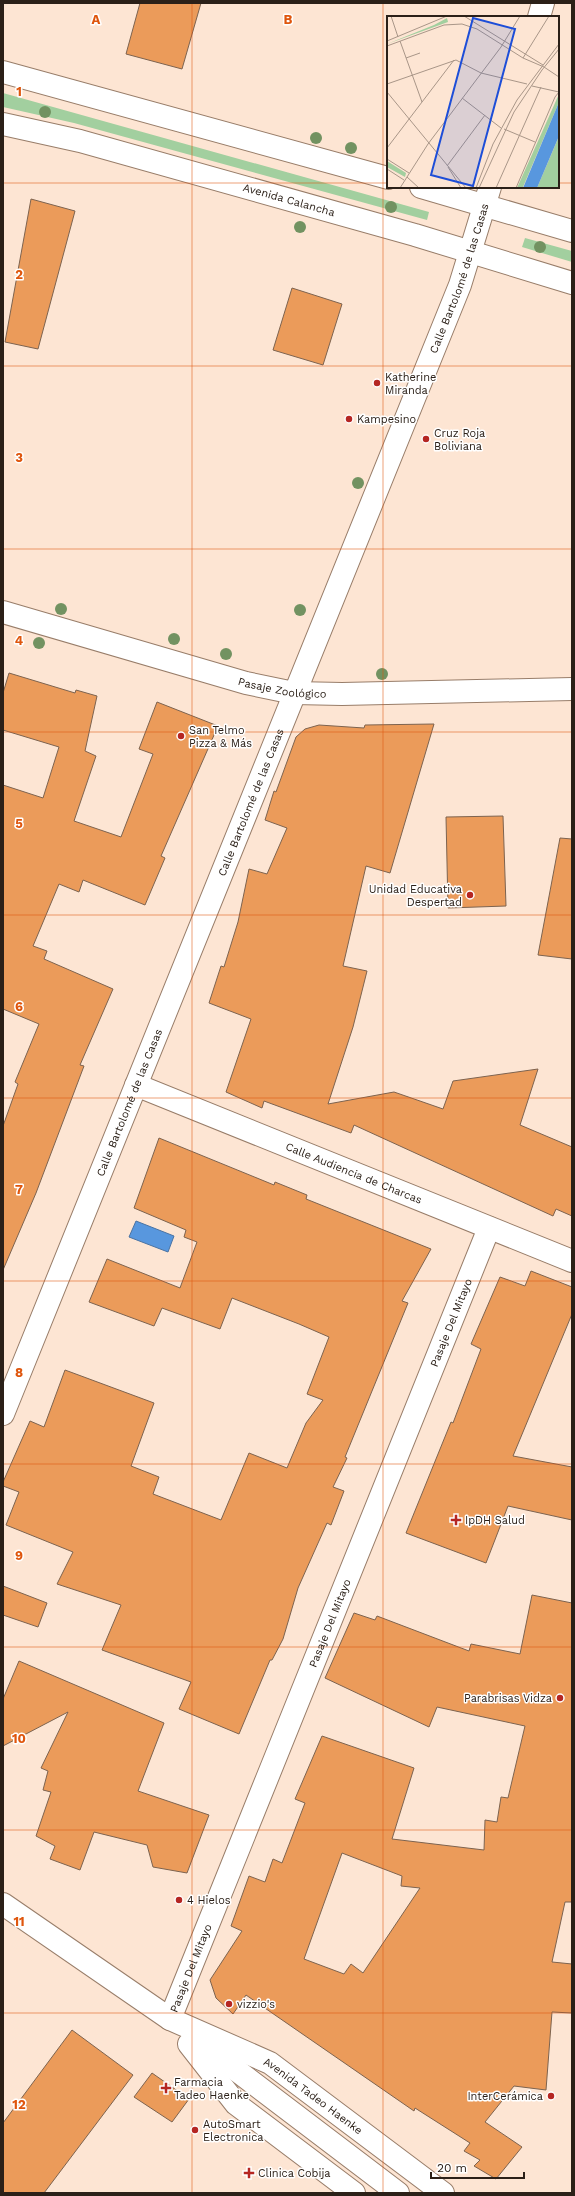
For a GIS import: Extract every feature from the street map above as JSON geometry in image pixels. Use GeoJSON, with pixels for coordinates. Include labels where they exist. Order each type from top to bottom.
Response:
{"type":"FeatureCollection","features":[{"type":"Feature","properties":{"kind":"street"},"geometry":{"type":"LineString","coordinates":[[539,16],[543,3]]}},
{"type":"Feature","properties":{"kind":"street"},"geometry":{"type":"LineString","coordinates":[[3,72],[387,178]]}},
{"type":"Feature","properties":{"kind":"street","name":"Avenida Calancha"},"geometry":{"type":"LineString","coordinates":[[3,124],[80,141],[572,283]]}},
{"type":"Feature","properties":{"kind":"street"},"geometry":{"type":"LineString","coordinates":[[429,188],[487,196],[572,231]]}},
{"type":"Feature","properties":{"kind":"street","name":"Calle Bartolomé de las Casas"},"geometry":{"type":"LineString","coordinates":[[3,1414],[460,285],[471,253],[487,196]]}},
{"type":"Feature","properties":{"kind":"street","name":"Pasaje Zoológico"},"geometry":{"type":"LineString","coordinates":[[3,612],[246,683],[294,694],[572,689]]}},
{"type":"Feature","properties":{"kind":"street","name":"Calle Audiencia de Charcas"},"geometry":{"type":"LineString","coordinates":[[136,1085],[572,1261]]}},
{"type":"Feature","properties":{"kind":"street","name":"Pasaje Del Mitayo"},"geometry":{"type":"LineString","coordinates":[[170,2019],[489,1228]]}},
{"type":"Feature","properties":{"kind":"street","name":"Avenida Tadeo Haenke"},"geometry":{"type":"LineString","coordinates":[[3,1904],[170,2019],[270,2063],[443,2193]]}},
{"type":"Feature","properties":{"kind":"street"},"geometry":{"type":"LineString","coordinates":[[170,2019],[398,2193]]}},
{"type":"Feature","properties":{"kind":"street","name":"Avenida Tadeo Haenke"},"geometry":{"type":"LineString","coordinates":[[170,2019],[236,2104],[354,2193]]}},
{"type":"Feature","properties":{"kind":"green space"},"geometry":{"type":"Polygon","coordinates":[[[3,93],[429,212],[427,220],[74,123],[3,107],[3,93]]]}},
{"type":"Feature","properties":{"kind":"green space"},"geometry":{"type":"Polygon","coordinates":[[[525,238],[572,251],[572,262],[522,247],[525,238]]]}},
{"type":"Feature","properties":{"kind":"water"},"geometry":{"type":"Polygon","coordinates":[[[136,1221],[174,1236],[168,1252],[129,1237],[136,1221]]]}},
{"type":"Feature","properties":{"kind":"building"},"geometry":{"type":"Polygon","coordinates":[[[140,3],[201,3],[182,69],[126,54],[140,3]]]}},
{"type":"Feature","properties":{"kind":"building"},"geometry":{"type":"Polygon","coordinates":[[[31,199],[75,211],[38,349],[5,342],[31,199]]]}},
{"type":"Feature","properties":{"kind":"building"},"geometry":{"type":"Polygon","coordinates":[[[292,288],[342,304],[323,365],[273,350],[292,288]]]}},
{"type":"Feature","properties":{"kind":"building"},"geometry":{"type":"Polygon","coordinates":[[[9,673],[75,693],[76,690],[97,696],[85,751],[96,756],[74,821],[121,837],[153,754],[139,749],[157,702],[218,726],[161,856],[165,858],[145,905],[83,880],[79,892],[59,884],[33,946],[47,951],[44,959],[113,989],[80,1065],[84,1066],[36,1193],[3,1270],[3,1126],[18,1084],[15,1082],[39,1024],[3,1009],[3,785],[43,798],[59,747],[3,730],[3,693],[9,673]]]}},
{"type":"Feature","properties":{"kind":"building"},"geometry":{"type":"Polygon","coordinates":[[[434,724],[390,873],[366,866],[343,966],[367,971],[353,1027],[328,1104],[394,1092],[443,1109],[453,1081],[538,1069],[520,1125],[572,1147],[572,1216],[556,1209],[553,1216],[354,1125],[351,1133],[264,1101],[262,1108],[226,1092],[251,1019],[209,1003],[221,966],[224,967],[238,922],[249,869],[267,874],[287,828],[265,820],[274,791],[276,792],[296,737],[305,729],[319,725],[364,728],[365,725],[434,724]]]}},
{"type":"Feature","properties":{"kind":"building"},"geometry":{"type":"Polygon","coordinates":[[[503,816],[506,906],[448,908],[446,817],[503,816]]]}},
{"type":"Feature","properties":{"kind":"building"},"geometry":{"type":"Polygon","coordinates":[[[560,838],[572,839],[572,959],[538,955],[560,838]]]}},
{"type":"Feature","properties":{"kind":"building"},"geometry":{"type":"Polygon","coordinates":[[[159,1138],[274,1185],[275,1182],[307,1195],[306,1199],[431,1249],[402,1301],[408,1303],[345,1457],[347,1458],[333,1487],[344,1491],[331,1525],[327,1523],[298,1588],[283,1639],[272,1660],[270,1660],[239,1734],[179,1709],[191,1682],[102,1650],[121,1605],[57,1584],[73,1552],[6,1525],[19,1492],[3,1486],[3,1482],[30,1421],[44,1427],[65,1370],[154,1403],[131,1466],[159,1477],[153,1494],[221,1520],[249,1453],[287,1468],[306,1423],[323,1400],[307,1394],[329,1337],[299,1324],[232,1298],[220,1329],[162,1308],[154,1326],[89,1302],[107,1259],[180,1288],[197,1242],[184,1237],[186,1230],[134,1208],[159,1138]]]}},
{"type":"Feature","properties":{"kind":"building"},"geometry":{"type":"Polygon","coordinates":[[[531,1271],[572,1287],[572,1314],[513,1456],[572,1467],[572,1520],[508,1506],[486,1563],[406,1533],[451,1422],[453,1423],[481,1349],[471,1344],[500,1277],[525,1286],[531,1271]]]}},
{"type":"Feature","properties":{"kind":"building"},"geometry":{"type":"Polygon","coordinates":[[[3,1586],[47,1603],[38,1627],[3,1615],[3,1586]]]}},
{"type":"Feature","properties":{"kind":"building"},"geometry":{"type":"Polygon","coordinates":[[[532,1595],[572,1603],[572,1902],[565,1902],[552,1962],[572,1964],[572,2013],[552,2012],[546,2090],[514,2086],[485,2122],[522,2147],[496,2179],[474,2166],[480,2160],[464,2151],[470,2143],[415,2108],[414,2111],[246,1995],[233,2014],[216,1998],[210,1980],[242,1931],[231,1926],[249,1876],[265,1882],[273,1859],[282,1863],[305,1803],[295,1799],[322,1736],[414,1768],[392,1839],[484,1850],[485,1820],[497,1822],[501,1797],[508,1798],[525,1726],[437,1707],[429,1727],[325,1678],[354,1613],[375,1620],[377,1616],[469,1651],[471,1644],[520,1654],[532,1595]],[[342,1853],[304,1959],[344,1974],[351,1964],[363,1973],[420,1888],[401,1886],[402,1876],[342,1853]]]}},
{"type":"Feature","properties":{"kind":"building"},"geometry":{"type":"Polygon","coordinates":[[[19,1661],[164,1723],[138,1791],[209,1815],[187,1873],[153,1867],[147,1845],[94,1832],[80,1870],[50,1859],[55,1846],[36,1836],[51,1792],[43,1790],[48,1771],[41,1768],[68,1712],[3,1746],[3,1699],[19,1661]]]}},
{"type":"Feature","properties":{"kind":"building"},"geometry":{"type":"Polygon","coordinates":[[[72,2030],[133,2075],[44,2193],[3,2193],[3,2123],[72,2030]]]}},
{"type":"Feature","properties":{"kind":"building"},"geometry":{"type":"Polygon","coordinates":[[[152,2073],[189,2099],[172,2122],[134,2097],[152,2073]]]}},
{"type":"Feature","properties":{"kind":"place","name":"Katherine Miranda"},"geometry":{"type":"Point","coordinates":[377,383]}},
{"type":"Feature","properties":{"kind":"place","name":"Kampesino"},"geometry":{"type":"Point","coordinates":[349,419]}},
{"type":"Feature","properties":{"kind":"place","name":"Cruz Roja Boliviana"},"geometry":{"type":"Point","coordinates":[426,439]}},
{"type":"Feature","properties":{"kind":"place","name":"San Telmo Pizza & Más"},"geometry":{"type":"Point","coordinates":[181,736]}},
{"type":"Feature","properties":{"kind":"place","name":"Unidad Educativa Despertad"},"geometry":{"type":"Point","coordinates":[470,895]}},
{"type":"Feature","properties":{"kind":"place","name":"IpDH Salud"},"geometry":{"type":"Point","coordinates":[456,1520]}},
{"type":"Feature","properties":{"kind":"place","name":"Parabrisas Vidza"},"geometry":{"type":"Point","coordinates":[560,1698]}},
{"type":"Feature","properties":{"kind":"place","name":"4 Hielos"},"geometry":{"type":"Point","coordinates":[179,1900]}},
{"type":"Feature","properties":{"kind":"place","name":"vizzio's"},"geometry":{"type":"Point","coordinates":[229,2004]}},
{"type":"Feature","properties":{"kind":"place","name":"Farmacia Tadeo Haenke"},"geometry":{"type":"Point","coordinates":[166,2088]}},
{"type":"Feature","properties":{"kind":"place","name":"InterCerámica"},"geometry":{"type":"Point","coordinates":[551,2096]}},
{"type":"Feature","properties":{"kind":"place","name":"AutoSmart Electronica"},"geometry":{"type":"Point","coordinates":[195,2130]}},
{"type":"Feature","properties":{"kind":"place","name":"Clinica Cobija"},"geometry":{"type":"Point","coordinates":[249,2173]}}]}
